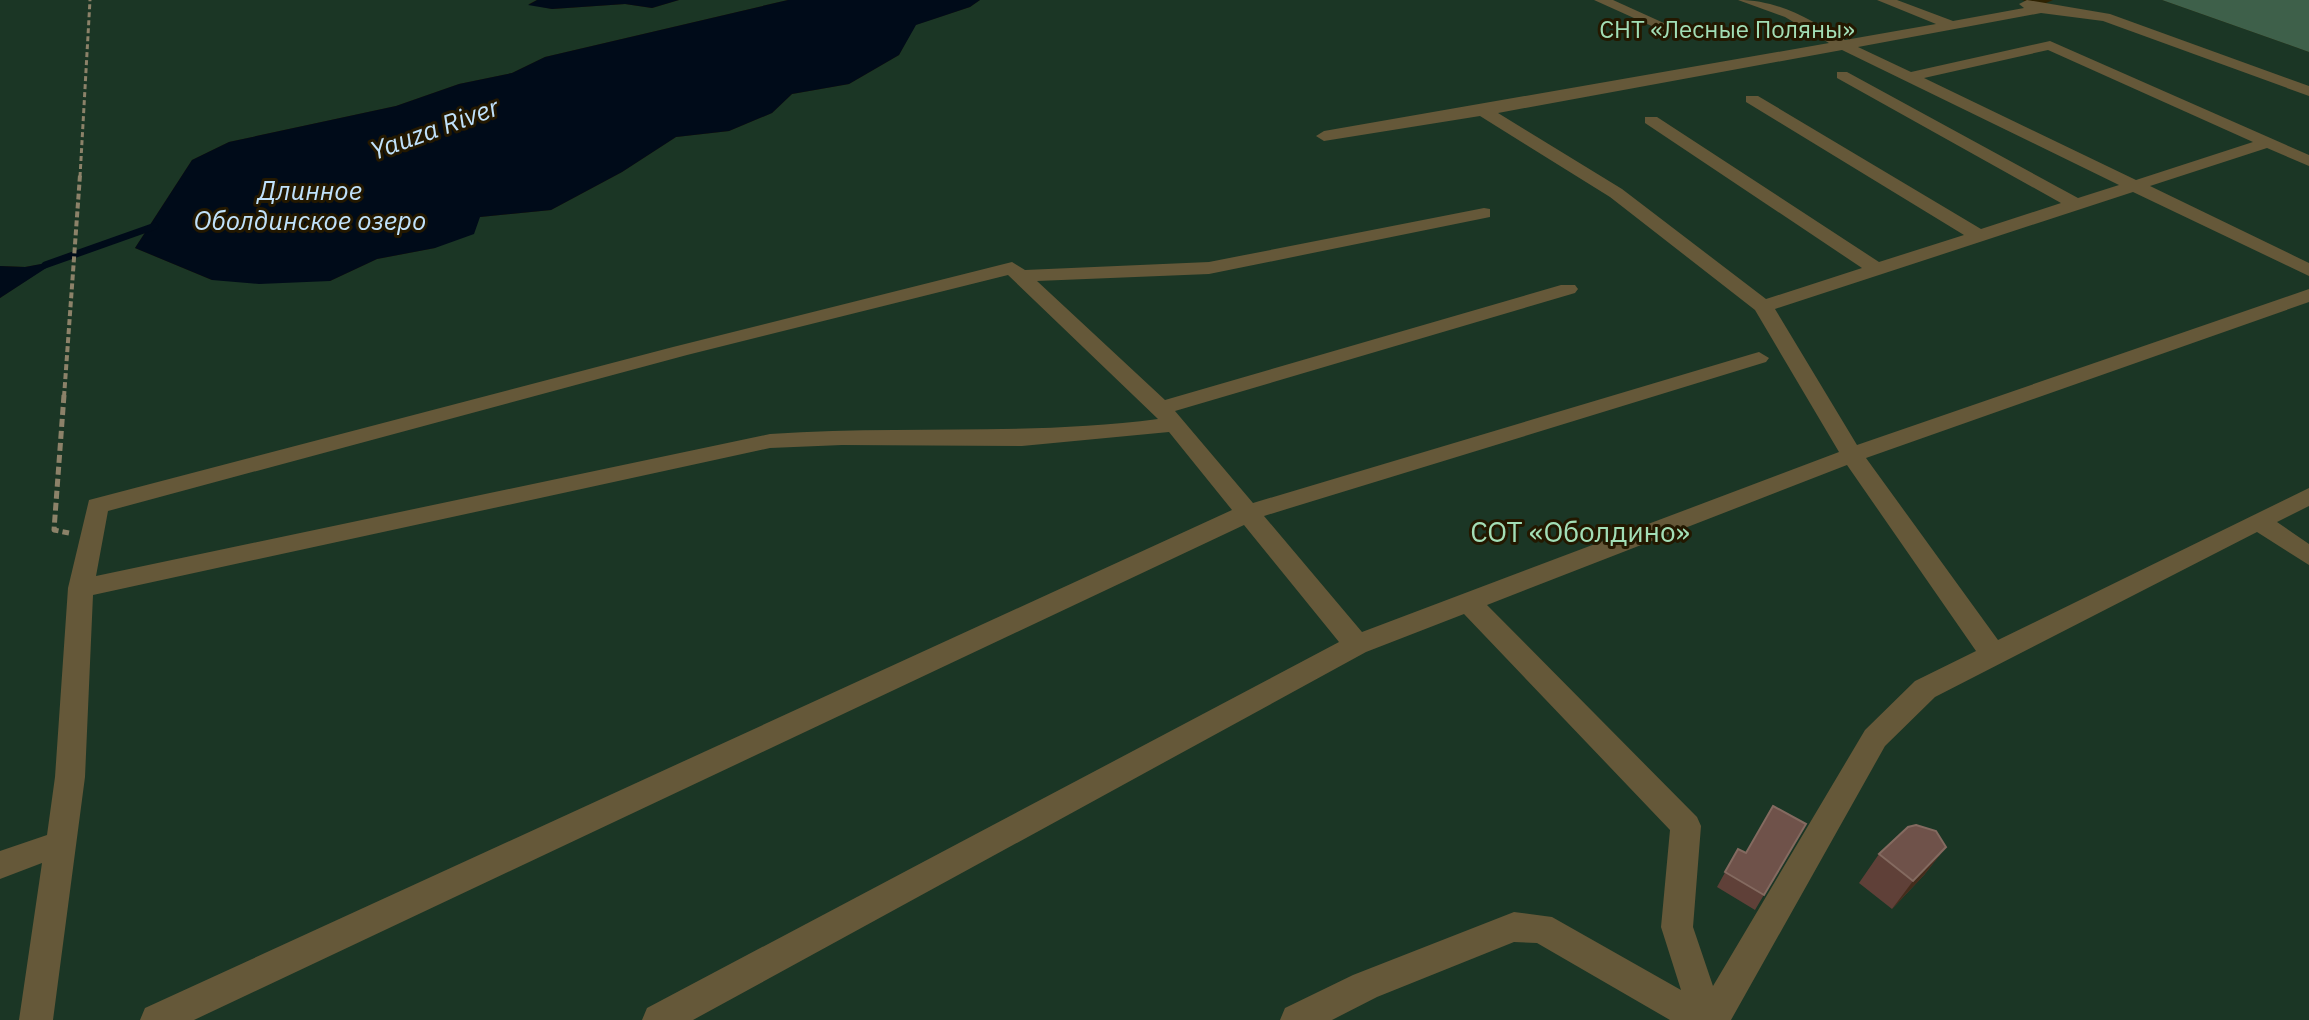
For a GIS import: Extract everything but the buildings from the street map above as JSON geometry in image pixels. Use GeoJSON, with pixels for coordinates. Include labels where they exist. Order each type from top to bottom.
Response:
{"type":"FeatureCollection","features":[{"type":"Feature","properties":{"kind":"lane"},"geometry":{"type":"LineString","coordinates":[[1601,0],[1670,29]]}},
{"type":"Feature","properties":{"kind":"lane"},"geometry":{"type":"LineString","coordinates":[[1745,0],[1790,14],[1839,43],[2309,270]]}},
{"type":"Feature","properties":{"kind":"lane"},"geometry":{"type":"LineString","coordinates":[[1884,0],[1952,25]]}},
{"type":"Feature","properties":{"kind":"lane"},"geometry":{"type":"LineString","coordinates":[[2016,0],[2041,9],[2105,17],[2309,91]]}},
{"type":"Feature","properties":{"kind":"lane"},"geometry":{"type":"LineString","coordinates":[[1324,136],[1483,111],[1839,43],[2041,9]]}},
{"type":"Feature","properties":{"kind":"lane"},"geometry":{"type":"LineString","coordinates":[[1908,77],[2050,45],[2309,161]]}},
{"type":"Feature","properties":{"kind":"lane"},"geometry":{"type":"LineString","coordinates":[[1842,75],[2079,206]]}},
{"type":"Feature","properties":{"kind":"lane"},"geometry":{"type":"LineString","coordinates":[[1752,99],[1977,235]]}},
{"type":"Feature","properties":{"kind":"lane"},"geometry":{"type":"LineString","coordinates":[[1483,111],[1616,193],[1763,306],[1852,455],[1992,653]]}},
{"type":"Feature","properties":{"kind":"lane"},"geometry":{"type":"LineString","coordinates":[[1651,120],[1875,268]]}},
{"type":"Feature","properties":{"kind":"lane"},"geometry":{"type":"LineString","coordinates":[[1763,306],[1977,235],[2135,188],[2266,143]]}},
{"type":"Feature","properties":{"kind":"lane"},"geometry":{"type":"LineString","coordinates":[[1021,276],[1209,268],[1484,213]]}},
{"type":"Feature","properties":{"kind":"lane"},"geometry":{"type":"LineString","coordinates":[[36,1020],[70,777],[81,588],[97,506],[649,359],[1012,268],[1167,416],[1250,512],[1357,645]]}},
{"type":"Feature","properties":{"kind":"lane"},"geometry":{"type":"LineString","coordinates":[[81,588],[770,441],[839,435],[953,439],[1058,437],[1167,416],[1568,289]]}},
{"type":"Feature","properties":{"kind":"lane"},"geometry":{"type":"LineString","coordinates":[[659,1020],[1357,645],[1852,455],[2309,295]]}},
{"type":"Feature","properties":{"kind":"lane"},"geometry":{"type":"LineString","coordinates":[[157,1020],[1250,512],[1759,358]]}},
{"type":"Feature","properties":{"kind":"lane"},"geometry":{"type":"LineString","coordinates":[[1707,1020],[1875,738],[1925,689],[2309,496]]}},
{"type":"Feature","properties":{"kind":"lane"},"geometry":{"type":"LineString","coordinates":[[2260,522],[2309,556]]}},
{"type":"Feature","properties":{"kind":"lane"},"geometry":{"type":"LineString","coordinates":[[1467,601],[1686,826],[1677,927],[1707,1020]]}},
{"type":"Feature","properties":{"kind":"lane"},"geometry":{"type":"LineString","coordinates":[[0,865],[61,843]]}},
{"type":"Feature","properties":{"kind":"lane"},"geometry":{"type":"LineString","coordinates":[[1297,1020],[1365,986],[1514,927],[1541,928],[1707,1020]]}},
{"type":"Feature","properties":{"kind":"path"},"geometry":{"type":"LineString","coordinates":[[90,0],[76,247],[54,530],[90,537]]}},
{"type":"Feature","properties":{"kind":"green space","name":"СОТ «Оболдино»"},"geometry":{"type":"Polygon","coordinates":[[[0,0],[537,0],[529,4],[552,9],[625,4],[652,8],[679,0],[788,0],[545,57],[512,73],[459,84],[396,106],[229,142],[192,160],[135,248],[212,280],[330,281],[377,259],[435,248],[480,217],[551,210],[622,172],[676,137],[729,131],[772,113],[792,94],[849,84],[899,55],[915,25],[970,7],[980,0],[2022,0],[2039,6],[2053,0],[2162,0],[2309,52],[2309,1020],[0,1020],[0,298],[54,262],[25,267],[0,266],[0,0]]]}},
{"type":"Feature","properties":{"kind":"green space"},"geometry":{"type":"Polygon","coordinates":[[[2162,0],[2309,0],[2309,52],[2162,0]]]}},
{"type":"Feature","properties":{"kind":"water"},"geometry":{"type":"Polygon","coordinates":[[[537,0],[679,0],[652,8],[625,4],[552,9],[528,5],[537,0]]]}},
{"type":"Feature","properties":{"kind":"water","name":"Длинное Оболдинское озеро"},"geometry":{"type":"Polygon","coordinates":[[[788,0],[980,0],[970,7],[916,25],[899,55],[849,84],[792,94],[772,113],[729,131],[676,137],[622,172],[551,210],[480,217],[474,234],[435,248],[377,259],[330,281],[259,284],[212,280],[135,248],[192,160],[229,142],[396,106],[459,84],[512,73],[545,57],[788,0]]]}},
{"type":"Feature","properties":{"kind":"water"},"geometry":{"type":"Polygon","coordinates":[[[57,261],[0,298],[0,266],[25,267],[57,261]]]}},
{"type":"Feature","properties":{"kind":"waterway","name":"Yauza River"},"geometry":{"type":"LineString","coordinates":[[45,265],[155,226]]}},
{"type":"Feature","properties":{"kind":"park label","name":"СНТ «Лесные Поляны»"},"geometry":{"type":"Point","coordinates":[1727,29]}}]}
